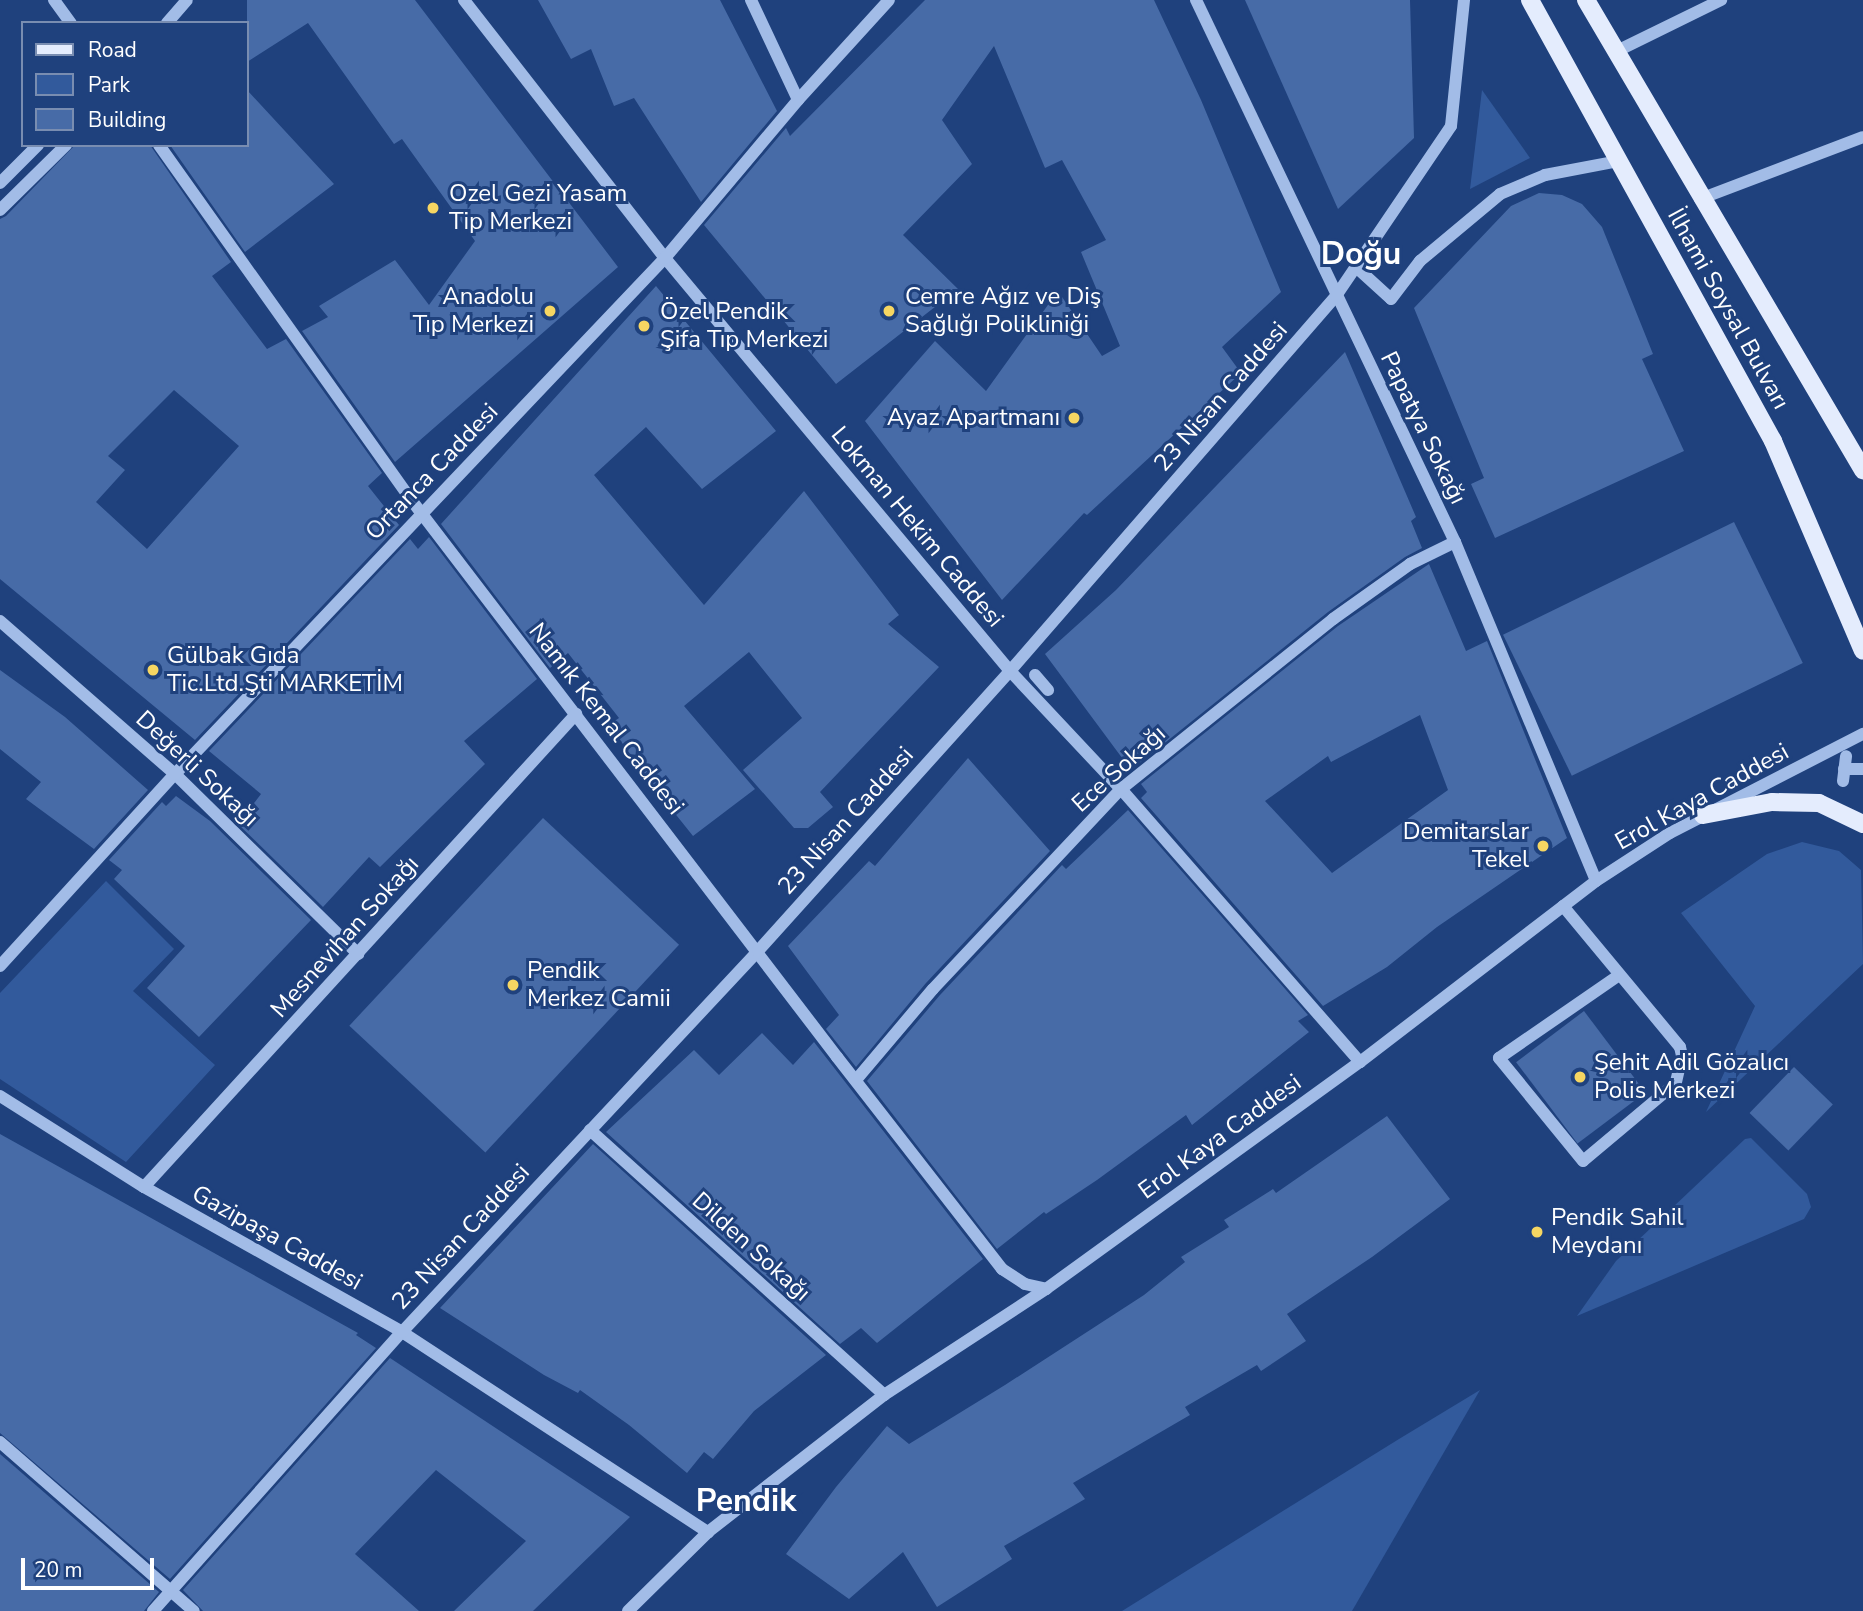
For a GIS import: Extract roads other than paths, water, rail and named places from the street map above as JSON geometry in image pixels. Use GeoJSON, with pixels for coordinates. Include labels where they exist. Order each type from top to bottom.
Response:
{"type":"FeatureCollection","features":[{"type":"Feature","properties":{"kind":"main road","name":"İlhami Soysal Bulvarı"},"geometry":{"type":"LineString","coordinates":[[1530,0],[1773,441],[1863,651]]}},
{"type":"Feature","properties":{"kind":"main road","name":"İlhami Soysal Bulvarı"},"geometry":{"type":"LineString","coordinates":[[1586,0],[1700,199],[1863,470]]}},
{"type":"Feature","properties":{"kind":"main road"},"geometry":{"type":"LineString","coordinates":[[1703,815],[1772,802],[1819,803],[1853,816],[1863,824]]}},
{"type":"Feature","properties":{"kind":"street"},"geometry":{"type":"LineString","coordinates":[[54,0],[70,21]]}},
{"type":"Feature","properties":{"kind":"street"},"geometry":{"type":"LineString","coordinates":[[169,21],[187,0]]}},
{"type":"Feature","properties":{"kind":"street","name":"Lokman Hekim Caddesi"},"geometry":{"type":"LineString","coordinates":[[464,0],[665,258],[1010,671],[1121,789],[1360,1062]]}},
{"type":"Feature","properties":{"kind":"street"},"geometry":{"type":"LineString","coordinates":[[751,0],[798,100]]}},
{"type":"Feature","properties":{"kind":"street","name":"Ortanca Caddesi"},"geometry":{"type":"LineString","coordinates":[[0,966],[175,774],[665,258],[798,100],[889,0]]}},
{"type":"Feature","properties":{"kind":"street","name":"Papatya Sokağı"},"geometry":{"type":"LineString","coordinates":[[1196,0],[1455,542],[1596,881]]}},
{"type":"Feature","properties":{"kind":"street","name":"23 Nisan Caddesi"},"geometry":{"type":"LineString","coordinates":[[153,1611],[402,1332],[758,950],[1010,671],[1336,296],[1451,126],[1464,0]]}},
{"type":"Feature","properties":{"kind":"street"},"geometry":{"type":"LineString","coordinates":[[1616,51],[1721,0]]}},
{"type":"Feature","properties":{"kind":"street"},"geometry":{"type":"LineString","coordinates":[[1700,199],[1863,137]]}},
{"type":"Feature","properties":{"kind":"street"},"geometry":{"type":"LineString","coordinates":[[0,183],[36,147]]}},
{"type":"Feature","properties":{"kind":"street"},"geometry":{"type":"LineString","coordinates":[[0,210],[64,147]]}},
{"type":"Feature","properties":{"kind":"street","name":"Namık Kemal Caddesi"},"geometry":{"type":"LineString","coordinates":[[160,147],[421,513],[1002,1269],[1025,1284],[1046,1289]]}},
{"type":"Feature","properties":{"kind":"street"},"geometry":{"type":"LineString","coordinates":[[1356,267],[1391,299],[1420,261],[1500,194],[1545,175],[1613,162]]}},
{"type":"Feature","properties":{"kind":"street","name":"Ece Sokağı"},"geometry":{"type":"LineString","coordinates":[[856,1080],[933,989],[1121,789],[1333,620],[1410,564],[1455,542]]}},
{"type":"Feature","properties":{"kind":"street","name":"Değerli Sokağı"},"geometry":{"type":"LineString","coordinates":[[0,621],[175,774],[358,954]]}},
{"type":"Feature","properties":{"kind":"street"},"geometry":{"type":"LineString","coordinates":[[1035,675],[1048,690]]}},
{"type":"Feature","properties":{"kind":"street","name":"Mesnevihan Sokağı"},"geometry":{"type":"LineString","coordinates":[[144,1187],[576,714]]}},
{"type":"Feature","properties":{"kind":"street","name":"Erol Kaya Caddesi"},"geometry":{"type":"LineString","coordinates":[[628,1611],[708,1532],[884,1395],[1046,1289],[1360,1062],[1596,881],[1703,815],[1863,734]]}},
{"type":"Feature","properties":{"kind":"street"},"geometry":{"type":"LineString","coordinates":[[1844,769],[1863,769]]}},
{"type":"Feature","properties":{"kind":"street"},"geometry":{"type":"LineString","coordinates":[[1563,906],[1618,976],[1680,1047],[1683,1065],[1676,1083],[1583,1161],[1499,1058],[1618,976]]}},
{"type":"Feature","properties":{"kind":"street","name":"Gazipaşa Caddesi"},"geometry":{"type":"LineString","coordinates":[[0,1096],[144,1187],[402,1332],[708,1532]]}},
{"type":"Feature","properties":{"kind":"street","name":"Dilden Sokağı"},"geometry":{"type":"LineString","coordinates":[[590,1129],[884,1395]]}},
{"type":"Feature","properties":{"kind":"street"},"geometry":{"type":"LineString","coordinates":[[0,1442],[194,1611]]}},
{"type":"Feature","properties":{"kind":"place","name":"Ozel Gezi Yasam Tip Merkezi"},"geometry":{"type":"Point","coordinates":[433,208]}},
{"type":"Feature","properties":{"kind":"place","name":"Anadolu Tıp Merkezi"},"geometry":{"type":"Point","coordinates":[550,311]}},
{"type":"Feature","properties":{"kind":"place","name":"Cemre Ağız ve Diş Sağlığı Polikliniği"},"geometry":{"type":"Point","coordinates":[889,311]}},
{"type":"Feature","properties":{"kind":"place","name":"Özel Pendik Şifa Tıp Merkezi"},"geometry":{"type":"Point","coordinates":[644,326]}},
{"type":"Feature","properties":{"kind":"place","name":"Ayaz Apartmanı"},"geometry":{"type":"Point","coordinates":[1074,418]}},
{"type":"Feature","properties":{"kind":"place","name":"Gülbak Gıda Tic.Ltd.Şti MARKETİM"},"geometry":{"type":"Point","coordinates":[153,670]}},
{"type":"Feature","properties":{"kind":"place","name":"Demitarslar Tekel"},"geometry":{"type":"Point","coordinates":[1543,846]}},
{"type":"Feature","properties":{"kind":"place","name":"Pendik Merkez Camii"},"geometry":{"type":"Point","coordinates":[513,985]}},
{"type":"Feature","properties":{"kind":"place","name":"Şehit Adil Gözalıcı Polis Merkezi"},"geometry":{"type":"Point","coordinates":[1580,1077]}},
{"type":"Feature","properties":{"kind":"place","name":"Pendik Sahil Meydanı"},"geometry":{"type":"Point","coordinates":[1537,1232]}},
{"type":"Feature","properties":{"kind":"district","name":"Doğu"},"geometry":{"type":"Point","coordinates":[1361,254]}},
{"type":"Feature","properties":{"kind":"district","name":"Pendik"},"geometry":{"type":"Point","coordinates":[746,1501]}}]}
